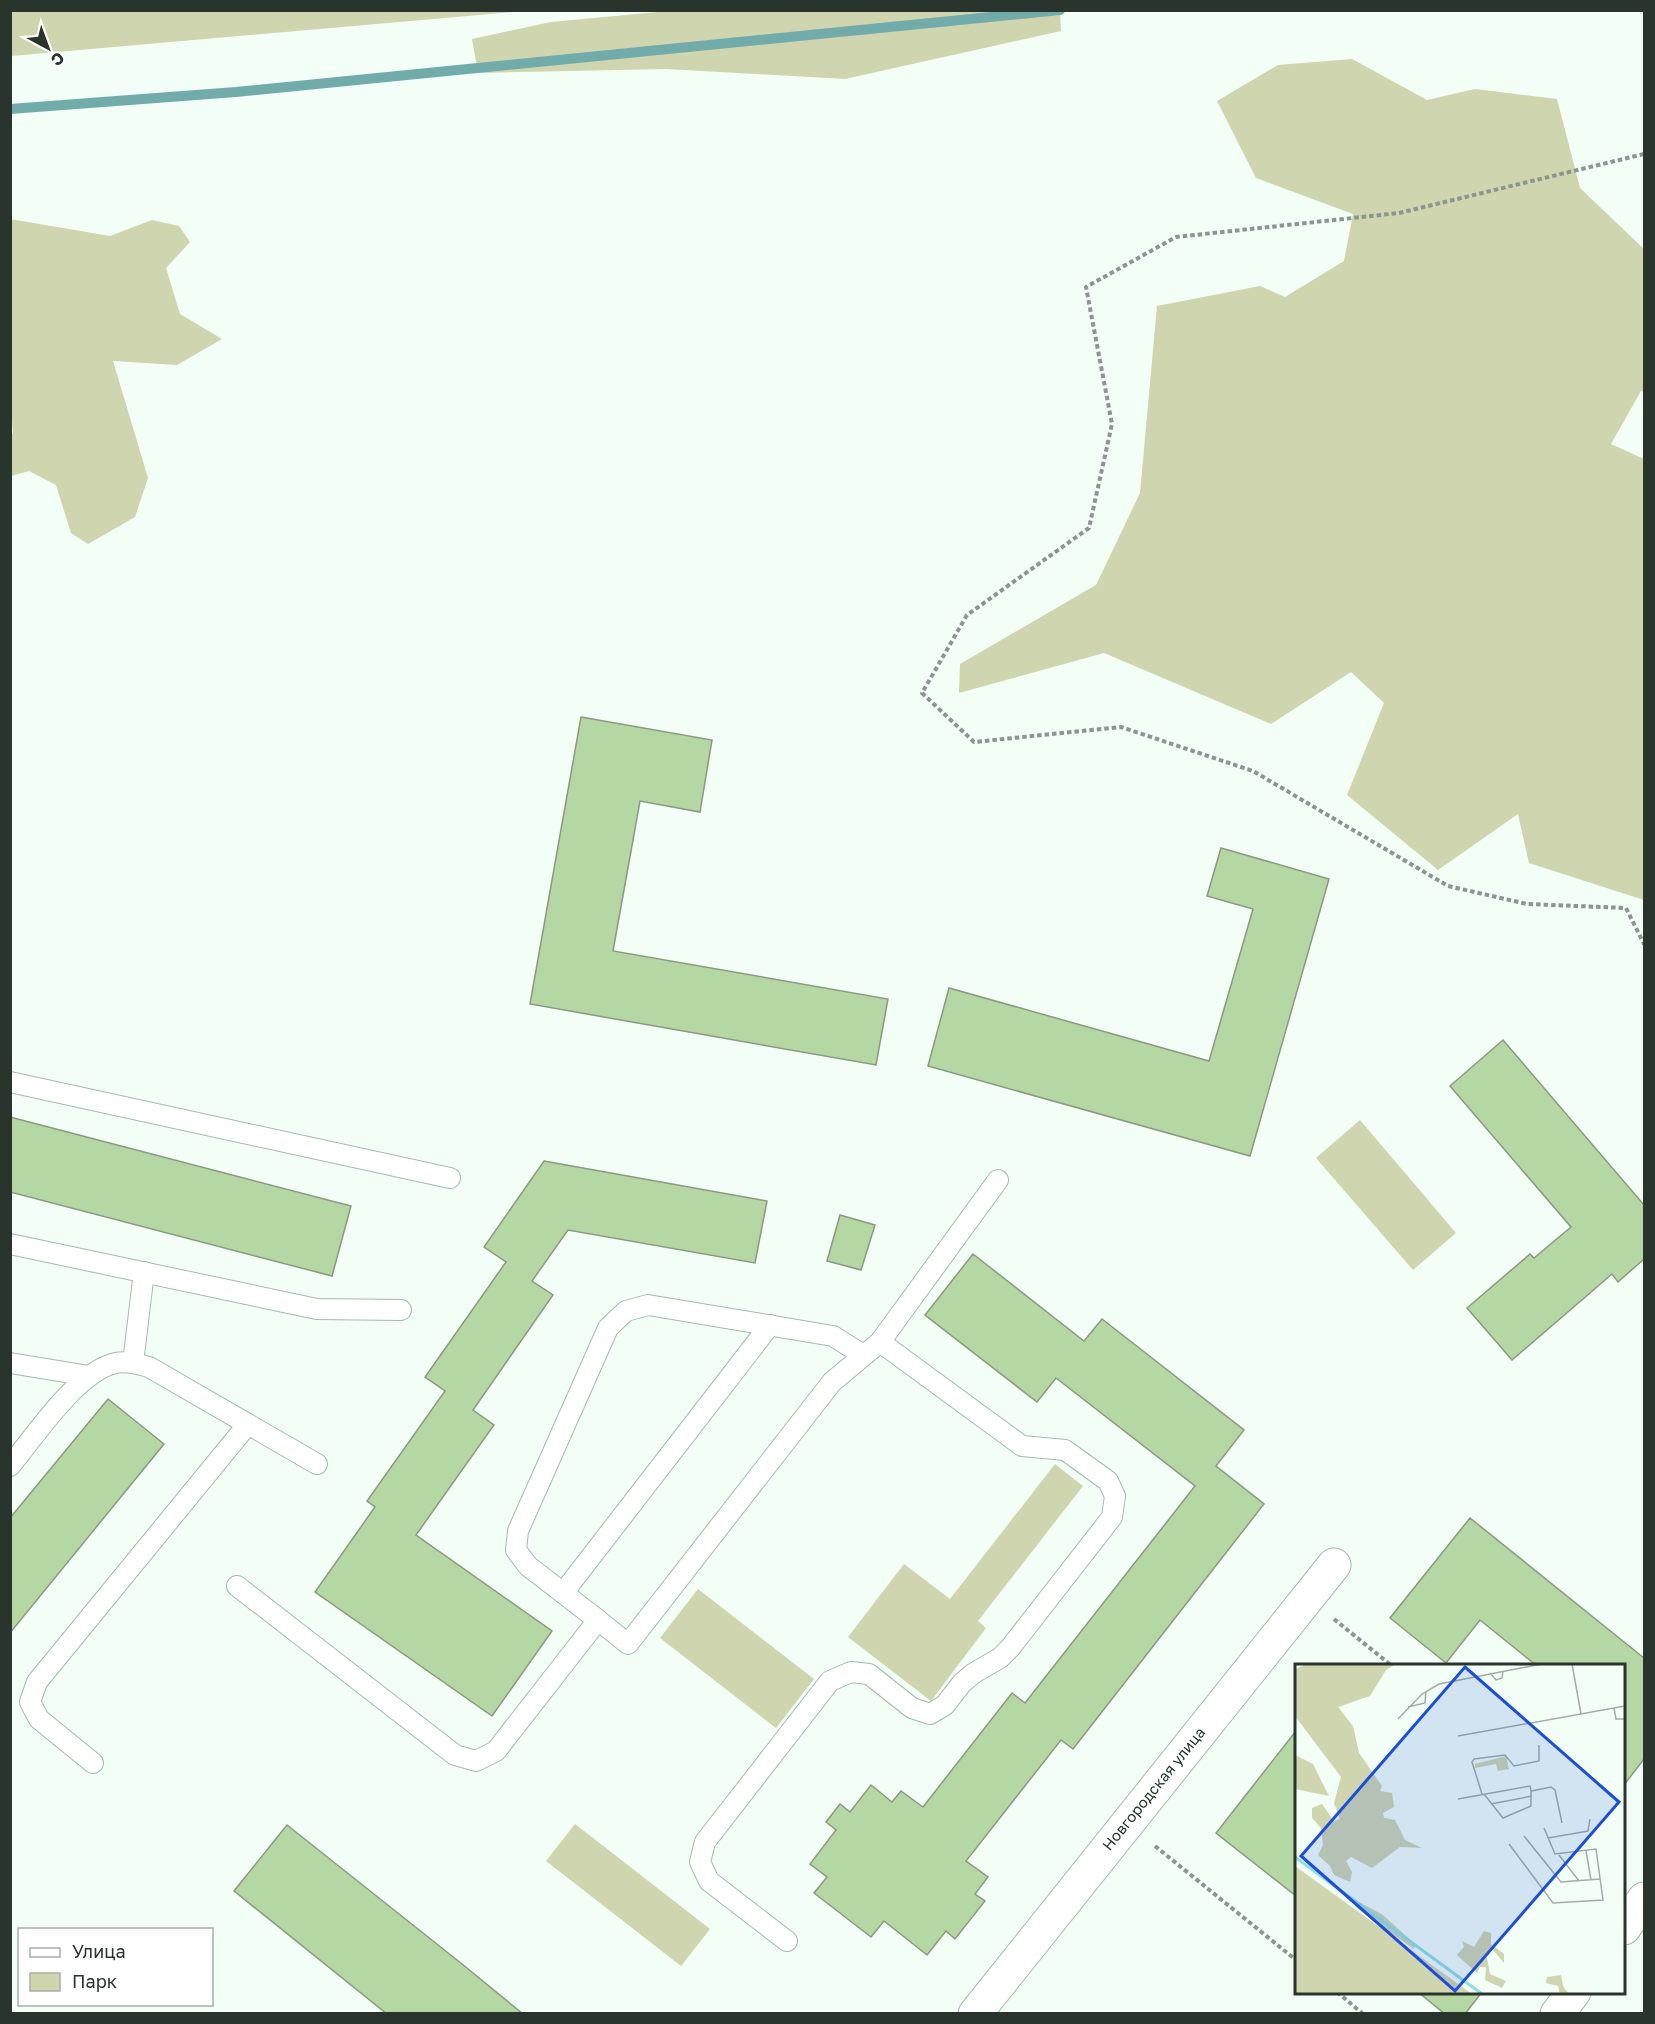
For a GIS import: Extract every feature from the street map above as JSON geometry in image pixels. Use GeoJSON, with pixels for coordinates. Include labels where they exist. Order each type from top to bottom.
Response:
{"type":"FeatureCollection","features":[{"type":"Feature","properties":{"kind":"street","name":"Новгородская улица"},"geometry":{"type":"LineString","coordinates":[[975,2013],[1334,1566]]}},
{"type":"Feature","properties":{"kind":"street"},"geometry":{"type":"LineString","coordinates":[[1625,1925],[1644,1899]]}},
{"type":"Feature","properties":{"kind":"street"},"geometry":{"type":"LineString","coordinates":[[1557,2013],[1572,1994]]}},
{"type":"Feature","properties":{"kind":"lane"},"geometry":{"type":"LineString","coordinates":[[10,1082],[450,1178]]}},
{"type":"Feature","properties":{"kind":"lane"},"geometry":{"type":"LineString","coordinates":[[863,1355],[833,1336],[648,1305],[626,1311],[608,1328],[518,1531],[516,1550],[528,1566],[628,1644],[832,1382],[880,1342],[998,1180]]}},
{"type":"Feature","properties":{"kind":"lane"},"geometry":{"type":"LineString","coordinates":[[10,1244],[317,1309],[401,1310]]}},
{"type":"Feature","properties":{"kind":"lane"},"geometry":{"type":"LineString","coordinates":[[133,1362],[144,1272]]}},
{"type":"Feature","properties":{"kind":"lane"},"geometry":{"type":"LineString","coordinates":[[563,1593],[770,1325]]}},
{"type":"Feature","properties":{"kind":"lane"},"geometry":{"type":"LineString","coordinates":[[787,1941],[709,1881],[700,1862],[705,1842],[830,1681],[851,1672],[868,1674],[912,1707],[930,1714],[945,1705],[962,1683],[1000,1658],[1010,1648],[1112,1516],[1114,1506],[1115,1496],[1108,1481],[1065,1450],[1022,1446],[880,1342]]}},
{"type":"Feature","properties":{"kind":"lane"},"geometry":{"type":"LineString","coordinates":[[10,1466],[66,1398],[89,1376],[112,1364],[133,1362],[149,1367],[317,1464]]}},
{"type":"Feature","properties":{"kind":"lane"},"geometry":{"type":"LineString","coordinates":[[10,1363],[89,1376]]}},
{"type":"Feature","properties":{"kind":"lane"},"geometry":{"type":"LineString","coordinates":[[93,1763],[39,1719],[30,1702],[37,1682],[248,1424]]}},
{"type":"Feature","properties":{"kind":"lane"},"geometry":{"type":"LineString","coordinates":[[237,1586],[455,1755],[476,1761],[496,1751],[598,1620]]}},
{"type":"Feature","properties":{"kind":"path"},"geometry":{"type":"LineString","coordinates":[[1644,154],[1399,213],[1176,237],[1086,286],[1112,424],[1089,528],[967,615],[921,693],[974,742],[1120,727],[1253,771],[1448,886],[1527,904],[1626,908],[1644,944]]}},
{"type":"Feature","properties":{"kind":"path"},"geometry":{"type":"LineString","coordinates":[[1308,1598],[1391,1664]]}},
{"type":"Feature","properties":{"kind":"path"},"geometry":{"type":"LineString","coordinates":[[1127,1823],[1295,1959]]}},
{"type":"Feature","properties":{"kind":"path"},"geometry":{"type":"LineString","coordinates":[[1339,1994],[1363,2013]]}},
{"type":"Feature","properties":{"kind":"green space"},"geometry":{"type":"Polygon","coordinates":[[[11,10],[524,10],[524,11],[11,56],[11,10]]]}},
{"type":"Feature","properties":{"kind":"green space"},"geometry":{"type":"Polygon","coordinates":[[[668,11],[1060,11],[1061,31],[845,79],[666,69],[478,73],[472,39],[551,22],[668,11]]]}},
{"type":"Feature","properties":{"kind":"green space"},"geometry":{"type":"Polygon","coordinates":[[[1352,59],[1427,100],[1475,89],[1557,99],[1580,188],[1644,249],[1644,392],[1641,391],[1611,444],[1644,459],[1644,900],[1529,863],[1518,814],[1438,870],[1347,795],[1384,703],[1351,672],[1271,724],[1104,653],[959,693],[960,664],[1096,585],[1140,493],[1157,306],[1260,286],[1285,297],[1344,261],[1353,214],[1256,178],[1217,101],[1278,65],[1352,59]]]}},
{"type":"Feature","properties":{"kind":"green space"},"geometry":{"type":"Polygon","coordinates":[[[10,219],[110,236],[152,220],[179,226],[190,242],[166,268],[180,314],[222,339],[177,365],[113,361],[148,478],[135,517],[88,544],[71,533],[56,485],[29,471],[11,476],[11,436],[13,433],[10,396],[10,219]]]}},
{"type":"Feature","properties":{"kind":"green space"},"geometry":{"type":"Polygon","coordinates":[[[1360,1120],[1456,1233],[1413,1270],[1316,1158],[1360,1120]]]}},
{"type":"Feature","properties":{"kind":"green space"},"geometry":{"type":"Polygon","coordinates":[[[1055,1464],[1083,1486],[978,1621],[986,1628],[931,1701],[848,1637],[904,1564],[950,1599],[1055,1464]]]}},
{"type":"Feature","properties":{"kind":"green space"},"geometry":{"type":"Polygon","coordinates":[[[698,1589],[814,1679],[776,1728],[660,1638],[698,1589]]]}},
{"type":"Feature","properties":{"kind":"green space"},"geometry":{"type":"Polygon","coordinates":[[[575,1824],[710,1929],[681,1966],[546,1861],[575,1824]]]}},
{"type":"Feature","properties":{"kind":"building"},"geometry":{"type":"Polygon","coordinates":[[[581,717],[712,740],[700,812],[640,801],[613,951],[888,999],[876,1065],[530,1004],[581,717]]]}},
{"type":"Feature","properties":{"kind":"building"},"geometry":{"type":"Polygon","coordinates":[[[1221,848],[1329,879],[1250,1156],[928,1066],[949,988],[1209,1061],[1253,909],[1207,896],[1221,848]]]}},
{"type":"Feature","properties":{"kind":"building"},"geometry":{"type":"Polygon","coordinates":[[[1503,1040],[1644,1205],[1644,1259],[1618,1282],[1612,1274],[1512,1360],[1467,1308],[1530,1254],[1534,1258],[1571,1227],[1450,1086],[1503,1040]]]}},
{"type":"Feature","properties":{"kind":"building"},"geometry":{"type":"Polygon","coordinates":[[[10,1117],[351,1206],[332,1276],[10,1192],[10,1117]]]}},
{"type":"Feature","properties":{"kind":"building"},"geometry":{"type":"Polygon","coordinates":[[[544,1161],[767,1201],[755,1263],[568,1230],[532,1281],[553,1295],[473,1410],[494,1425],[416,1535],[552,1631],[492,1716],[315,1592],[375,1507],[367,1501],[445,1391],[425,1377],[506,1262],[484,1247],[544,1161]]]}},
{"type":"Feature","properties":{"kind":"building"},"geometry":{"type":"Polygon","coordinates":[[[840,1215],[875,1225],[861,1270],[827,1261],[840,1215]]]}},
{"type":"Feature","properties":{"kind":"building"},"geometry":{"type":"Polygon","coordinates":[[[973,1254],[1084,1341],[1102,1319],[1244,1430],[1216,1466],[1264,1504],[1073,1749],[1061,1740],[966,1861],[988,1877],[975,1894],[985,1901],[955,1939],[946,1931],[927,1955],[884,1921],[871,1937],[814,1893],[827,1877],[810,1864],[836,1830],[826,1822],[840,1804],[850,1812],[871,1785],[892,1802],[901,1791],[923,1807],[1012,1693],[1025,1703],[1195,1486],[1056,1378],[1037,1402],[925,1315],[973,1254]]]}},
{"type":"Feature","properties":{"kind":"building"},"geometry":{"type":"Polygon","coordinates":[[[108,1399],[164,1444],[10,1633],[10,1518],[108,1399]]]}},
{"type":"Feature","properties":{"kind":"building"},"geometry":{"type":"Polygon","coordinates":[[[1470,1518],[1644,1658],[1644,1759],[1625,1784],[1625,1664],[1535,1664],[1480,1620],[1446,1663],[1390,1618],[1470,1518]]]}},
{"type":"Feature","properties":{"kind":"building"},"geometry":{"type":"Polygon","coordinates":[[[1295,1732],[1295,1895],[1216,1833],[1295,1732]]]}},
{"type":"Feature","properties":{"kind":"building"},"geometry":{"type":"Polygon","coordinates":[[[287,1825],[523,2014],[387,2014],[234,1891],[287,1825]]]}},
{"type":"Feature","properties":{"kind":"building"},"geometry":{"type":"Polygon","coordinates":[[[1420,1994],[1480,1994],[1465,2014],[1445,2014],[1420,1994]]]}},
{"type":"Feature","properties":{"kind":"waterway"},"geometry":{"type":"LineString","coordinates":[[10,109],[236,92],[1060,10]]}}]}
